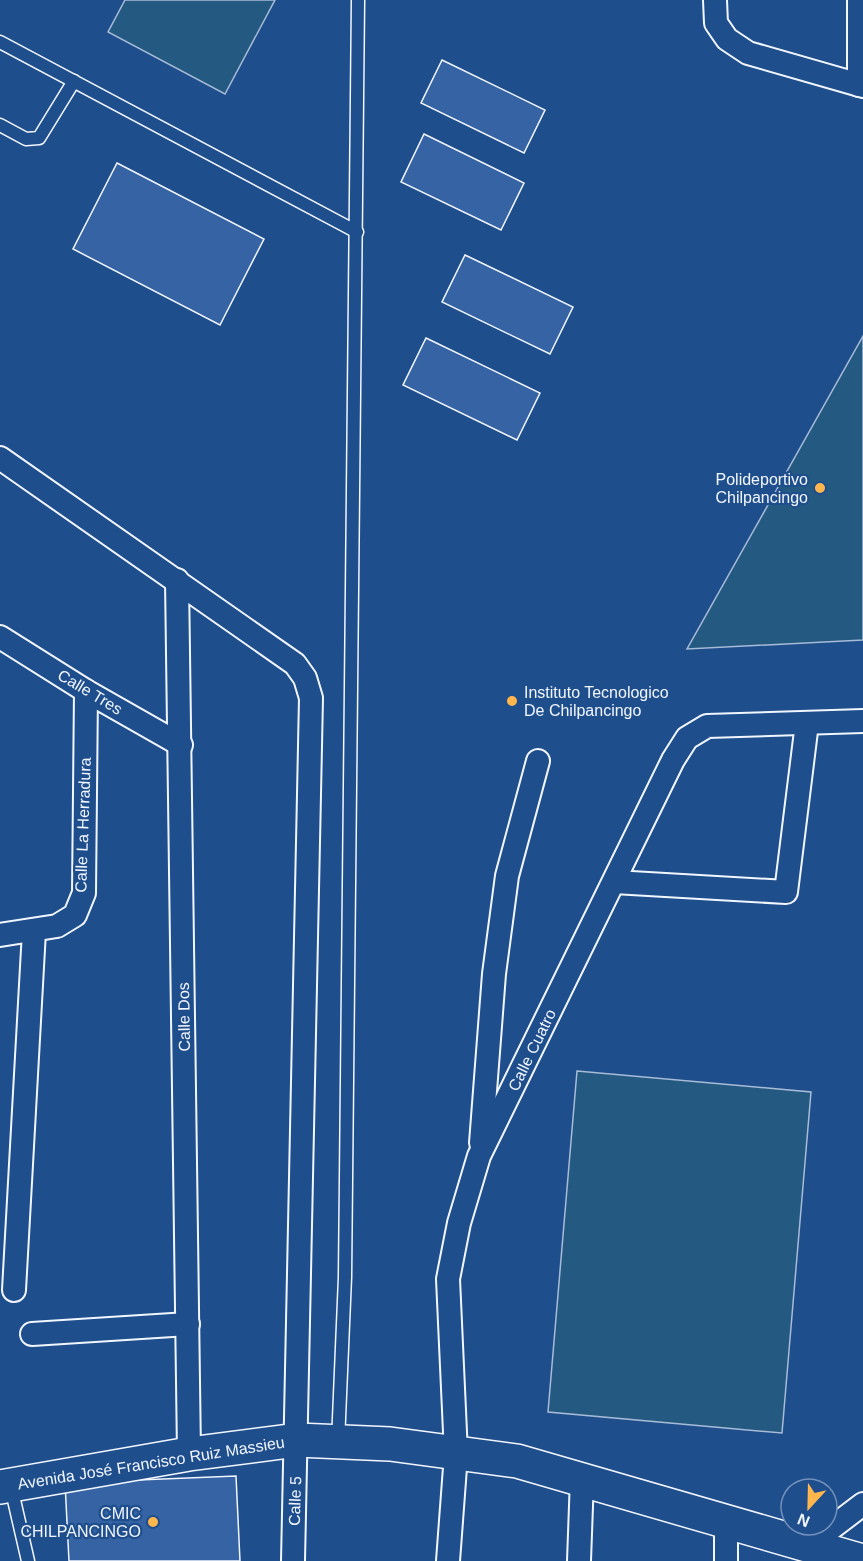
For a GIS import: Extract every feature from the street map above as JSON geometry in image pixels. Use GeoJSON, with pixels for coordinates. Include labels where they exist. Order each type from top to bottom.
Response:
{"type":"FeatureCollection","features":[{"type":"Feature","properties":{"kind":"street"},"geometry":{"type":"LineString","coordinates":[[715,0],[716,23],[727,39],[748,53],[861,86],[859,0]]}},
{"type":"Feature","properties":{"kind":"street","name":"Calle 5"},"geometry":{"type":"LineString","coordinates":[[0,458],[295,664],[305,678],[311,698],[297,1440],[292,1561]]}},
{"type":"Feature","properties":{"kind":"street","name":"Calle Dos"},"geometry":{"type":"LineString","coordinates":[[177,580],[189,1454]]}},
{"type":"Feature","properties":{"kind":"street","name":"Calle Tres"},"geometry":{"type":"LineString","coordinates":[[0,637],[86,691],[181,745]]}},
{"type":"Feature","properties":{"kind":"street","name":"Calle La Herradura"},"geometry":{"type":"LineString","coordinates":[[0,935],[57,926],[75,915],[84,893],[86,691]]}},
{"type":"Feature","properties":{"kind":"street","name":"Calle Cuatro"},"geometry":{"type":"LineString","coordinates":[[448,1561],[456,1454],[448,1279],[459,1223],[480,1156],[673,760],[687,738],[707,726],[863,721]]}},
{"type":"Feature","properties":{"kind":"street"},"geometry":{"type":"LineString","coordinates":[[614,882],[786,892],[807,723]]}},
{"type":"Feature","properties":{"kind":"street"},"geometry":{"type":"LineString","coordinates":[[480,1156],[495,974],[507,876],[538,761]]}},
{"type":"Feature","properties":{"kind":"street"},"geometry":{"type":"LineString","coordinates":[[14,1290],[34,931]]}},
{"type":"Feature","properties":{"kind":"street"},"geometry":{"type":"LineString","coordinates":[[32,1334],[188,1324]]}},
{"type":"Feature","properties":{"kind":"street","name":"Avenida José Francisco Ruiz Massieu"},"geometry":{"type":"LineString","coordinates":[[5,1486],[189,1454],[297,1440],[390,1444],[517,1461],[862,1561]]}},
{"type":"Feature","properties":{"kind":"street"},"geometry":{"type":"LineString","coordinates":[[579,1561],[582,1478]]}},
{"type":"Feature","properties":{"kind":"street"},"geometry":{"type":"LineString","coordinates":[[809,1545],[863,1504]]}},
{"type":"Feature","properties":{"kind":"street"},"geometry":{"type":"LineString","coordinates":[[726,1521],[726,1561]]}},
{"type":"Feature","properties":{"kind":"lane"},"geometry":{"type":"LineString","coordinates":[[338,1443],[345,1277],[358,0]]}},
{"type":"Feature","properties":{"kind":"lane"},"geometry":{"type":"LineString","coordinates":[[0,42],[357,232]]}},
{"type":"Feature","properties":{"kind":"lane"},"geometry":{"type":"LineString","coordinates":[[0,125],[26,139],[39,138],[74,81]]}},
{"type":"Feature","properties":{"kind":"lane"},"geometry":{"type":"LineString","coordinates":[[5,1486],[28,1561]]}},
{"type":"Feature","properties":{"kind":"shaded area"},"geometry":{"type":"Polygon","coordinates":[[[125,0],[275,0],[225,94],[108,32],[125,0]]]}},
{"type":"Feature","properties":{"kind":"shaded area","name":"Polideportivo Chilpancingo"},"geometry":{"type":"Polygon","coordinates":[[[863,336],[863,640],[687,649],[863,336]]]}},
{"type":"Feature","properties":{"kind":"shaded area"},"geometry":{"type":"Polygon","coordinates":[[[577,1071],[811,1092],[782,1433],[548,1412],[577,1071]]]}},
{"type":"Feature","properties":{"kind":"building"},"geometry":{"type":"Polygon","coordinates":[[[442,60],[545,110],[524,153],[421,103],[442,60]]]}},
{"type":"Feature","properties":{"kind":"building"},"geometry":{"type":"Polygon","coordinates":[[[424,134],[524,183],[501,230],[401,182],[424,134]]]}},
{"type":"Feature","properties":{"kind":"building"},"geometry":{"type":"Polygon","coordinates":[[[117,163],[264,239],[220,325],[73,249],[117,163]]]}},
{"type":"Feature","properties":{"kind":"building"},"geometry":{"type":"Polygon","coordinates":[[[465,255],[573,307],[550,354],[442,302],[465,255]]]}},
{"type":"Feature","properties":{"kind":"building"},"geometry":{"type":"Polygon","coordinates":[[[426,338],[540,393],[517,440],[403,385],[426,338]]]}},
{"type":"Feature","properties":{"kind":"building","name":"CMIC CHILPANCINGO"},"geometry":{"type":"Polygon","coordinates":[[[236,1476],[240,1561],[69,1561],[65,1483],[236,1476]]]}},
{"type":"Feature","properties":{"kind":"place","name":"Polideportivo Chilpancingo"},"geometry":{"type":"Point","coordinates":[820,488]}},
{"type":"Feature","properties":{"kind":"place","name":"Instituto Tecnologico De Chilpancingo"},"geometry":{"type":"Point","coordinates":[512,701]}},
{"type":"Feature","properties":{"kind":"place","name":"CMIC CHILPANCINGO"},"geometry":{"type":"Point","coordinates":[153,1522]}}]}
